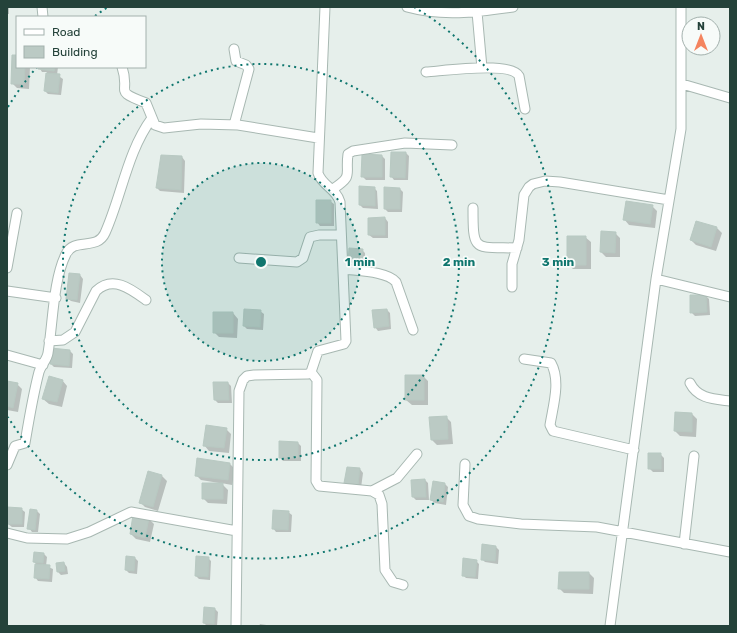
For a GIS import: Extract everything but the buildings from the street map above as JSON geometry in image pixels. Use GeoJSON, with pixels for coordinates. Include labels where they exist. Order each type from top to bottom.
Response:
{"type":"FeatureCollection","features":[{"type":"Feature","properties":{"kind":"street"},"geometry":{"type":"LineString","coordinates":[[236,626],[239,398],[241,385],[247,376],[254,375],[304,376],[311,372],[318,350],[344,344],[346,341],[340,202],[338,195],[333,189],[319,177],[317,164],[325,7]]}},
{"type":"Feature","properties":{"kind":"street"},"geometry":{"type":"LineString","coordinates":[[407,7],[448,14],[513,7]]}},
{"type":"Feature","properties":{"kind":"street"},"geometry":{"type":"LineString","coordinates":[[610,626],[656,279],[681,129],[681,7]]}},
{"type":"Feature","properties":{"kind":"street"},"geometry":{"type":"LineString","coordinates":[[472,11],[482,68]]}},
{"type":"Feature","properties":{"kind":"street"},"geometry":{"type":"LineString","coordinates":[[234,49],[236,61],[246,65],[249,69],[234,125]]}},
{"type":"Feature","properties":{"kind":"street"},"geometry":{"type":"LineString","coordinates":[[122,68],[125,93],[129,97],[146,103],[155,125],[164,128],[201,124],[234,125],[270,129],[318,138]]}},
{"type":"Feature","properties":{"kind":"street"},"geometry":{"type":"LineString","coordinates":[[426,72],[482,68],[510,69],[517,73],[525,109]]}},
{"type":"Feature","properties":{"kind":"street"},"geometry":{"type":"LineString","coordinates":[[682,84],[730,98]]}},
{"type":"Feature","properties":{"kind":"street"},"geometry":{"type":"LineString","coordinates":[[7,465],[16,446],[22,446],[25,443],[39,372],[48,353],[62,265],[69,249],[74,246],[96,243],[103,237],[136,146],[152,118]]}},
{"type":"Feature","properties":{"kind":"street"},"geometry":{"type":"LineString","coordinates":[[333,189],[346,179],[348,173],[348,154],[354,151],[405,143],[452,145]]}},
{"type":"Feature","properties":{"kind":"street"},"geometry":{"type":"LineString","coordinates":[[512,287],[512,264],[524,195],[529,187],[539,182],[560,182],[669,200]]}},
{"type":"Feature","properties":{"kind":"street"},"geometry":{"type":"LineString","coordinates":[[473,208],[473,233],[476,243],[482,247],[516,248]]}},
{"type":"Feature","properties":{"kind":"street"},"geometry":{"type":"LineString","coordinates":[[7,268],[17,213]]}},
{"type":"Feature","properties":{"kind":"street"},"geometry":{"type":"LineString","coordinates":[[239,258],[297,262],[303,258],[310,237],[319,235],[341,235]]}},
{"type":"Feature","properties":{"kind":"street"},"geometry":{"type":"LineString","coordinates":[[343,269],[384,274],[394,278],[413,330]]}},
{"type":"Feature","properties":{"kind":"street"},"geometry":{"type":"LineString","coordinates":[[656,279],[730,297]]}},
{"type":"Feature","properties":{"kind":"street"},"geometry":{"type":"LineString","coordinates":[[49,341],[63,340],[75,332],[96,291],[101,286],[110,284],[125,285],[146,300]]}},
{"type":"Feature","properties":{"kind":"street"},"geometry":{"type":"LineString","coordinates":[[7,291],[56,298]]}},
{"type":"Feature","properties":{"kind":"street"},"geometry":{"type":"LineString","coordinates":[[7,355],[43,365]]}},
{"type":"Feature","properties":{"kind":"street"},"geometry":{"type":"LineString","coordinates":[[524,359],[544,361],[550,363],[553,368],[556,380],[550,425],[553,432],[634,450]]}},
{"type":"Feature","properties":{"kind":"street"},"geometry":{"type":"LineString","coordinates":[[311,372],[317,380],[317,484],[323,487],[372,491],[379,495],[382,504],[385,570],[394,582],[403,585]]}},
{"type":"Feature","properties":{"kind":"street"},"geometry":{"type":"LineString","coordinates":[[690,383],[694,391],[699,395],[730,401]]}},
{"type":"Feature","properties":{"kind":"street"},"geometry":{"type":"LineString","coordinates":[[372,491],[397,478],[417,454]]}},
{"type":"Feature","properties":{"kind":"street"},"geometry":{"type":"LineString","coordinates":[[684,544],[694,456]]}},
{"type":"Feature","properties":{"kind":"street"},"geometry":{"type":"LineString","coordinates":[[465,464],[462,499],[465,511],[469,516],[492,521],[597,527],[730,552]]}},
{"type":"Feature","properties":{"kind":"street"},"geometry":{"type":"LineString","coordinates":[[7,533],[27,538],[67,539],[89,532],[131,512],[237,531]]}}]}
